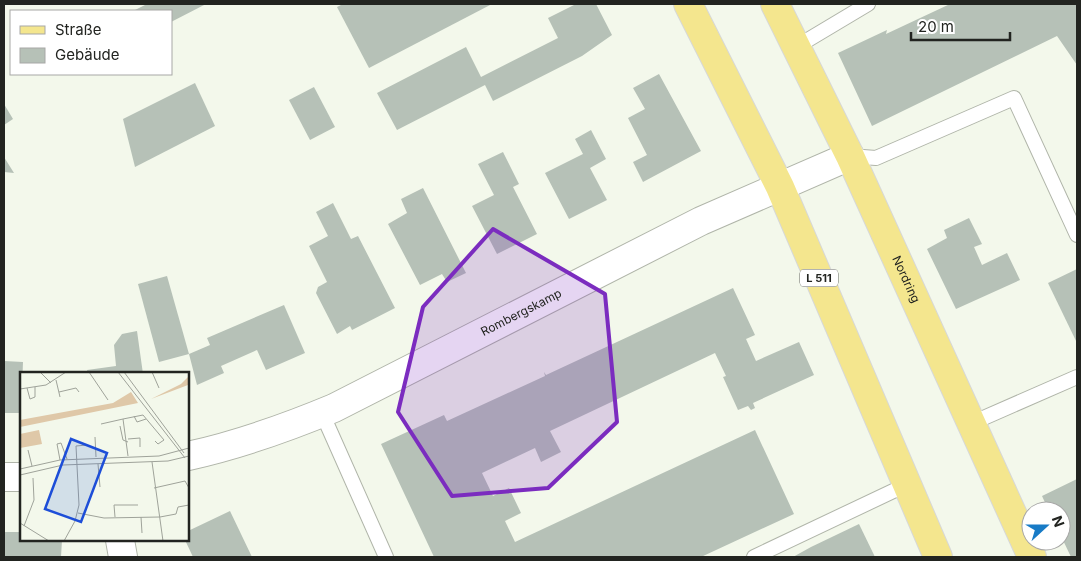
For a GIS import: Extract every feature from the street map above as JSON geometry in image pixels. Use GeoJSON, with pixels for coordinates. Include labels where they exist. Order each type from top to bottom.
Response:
{"type":"FeatureCollection","features":[{"type":"Feature","properties":{"kind":"main road","name":"L 511"},"geometry":{"type":"LineString","coordinates":[[688,4],[780,187],[938,557]]}},
{"type":"Feature","properties":{"kind":"main road","name":"Nordring"},"geometry":{"type":"LineString","coordinates":[[775,4],[850,156],[1032,557]]}},
{"type":"Feature","properties":{"kind":"street","name":"Rombergskamp"},"geometry":{"type":"LineString","coordinates":[[189,456],[228,448],[322,413],[701,221],[850,156]]}},
{"type":"Feature","properties":{"kind":"street"},"geometry":{"type":"LineString","coordinates":[[4,477],[20,477]]}},
{"type":"Feature","properties":{"kind":"street"},"geometry":{"type":"LineString","coordinates":[[120,541],[123,557]]}},
{"type":"Feature","properties":{"kind":"lane"},"geometry":{"type":"LineString","coordinates":[[796,47],[868,4]]}},
{"type":"Feature","properties":{"kind":"lane"},"geometry":{"type":"LineString","coordinates":[[850,156],[876,158],[1014,98],[1077,235]]}},
{"type":"Feature","properties":{"kind":"lane"},"geometry":{"type":"LineString","coordinates":[[972,423],[1077,377]]}},
{"type":"Feature","properties":{"kind":"lane"},"geometry":{"type":"LineString","coordinates":[[322,413],[386,557]]}},
{"type":"Feature","properties":{"kind":"lane"},"geometry":{"type":"LineString","coordinates":[[754,557],[908,484]]}},
{"type":"Feature","properties":{"kind":"highlighted area"},"geometry":{"type":"Polygon","coordinates":[[[493,229],[605,294],[617,422],[548,488],[452,496],[398,412],[423,307],[493,229]]]}},
{"type":"Feature","properties":{"kind":"building"},"geometry":{"type":"Polygon","coordinates":[[[147,4],[206,4],[172,21],[172,10],[135,10],[147,4]]]}},
{"type":"Feature","properties":{"kind":"building"},"geometry":{"type":"Polygon","coordinates":[[[343,4],[492,4],[369,68],[337,7],[343,4]]]}},
{"type":"Feature","properties":{"kind":"building"},"geometry":{"type":"Polygon","coordinates":[[[576,4],[596,4],[612,35],[582,56],[493,101],[485,85],[397,130],[377,93],[466,47],[481,77],[558,38],[548,18],[576,4]]]}},
{"type":"Feature","properties":{"kind":"building"},"geometry":{"type":"Polygon","coordinates":[[[950,4],[1077,4],[1077,65],[1057,36],[872,126],[838,53],[887,30],[886,34],[950,4]]]}},
{"type":"Feature","properties":{"kind":"building"},"geometry":{"type":"Polygon","coordinates":[[[659,74],[701,151],[643,182],[633,162],[647,155],[628,118],[645,109],[633,88],[659,74]]]}},
{"type":"Feature","properties":{"kind":"building"},"geometry":{"type":"Polygon","coordinates":[[[195,83],[215,126],[135,167],[123,119],[195,83]]]}},
{"type":"Feature","properties":{"kind":"building"},"geometry":{"type":"Polygon","coordinates":[[[314,87],[335,127],[310,140],[289,100],[314,87]]]}},
{"type":"Feature","properties":{"kind":"building"},"geometry":{"type":"Polygon","coordinates":[[[4,104],[13,119],[4,125],[4,104]]]}},
{"type":"Feature","properties":{"kind":"building"},"geometry":{"type":"Polygon","coordinates":[[[591,130],[606,159],[590,168],[607,200],[569,219],[545,173],[583,154],[575,139],[591,130]]]}},
{"type":"Feature","properties":{"kind":"building"},"geometry":{"type":"Polygon","coordinates":[[[503,152],[519,184],[513,187],[537,234],[497,254],[472,206],[494,195],[478,164],[503,152]]]}},
{"type":"Feature","properties":{"kind":"building"},"geometry":{"type":"Polygon","coordinates":[[[4,157],[14,173],[4,172],[4,157]]]}},
{"type":"Feature","properties":{"kind":"building"},"geometry":{"type":"Polygon","coordinates":[[[423,188],[466,273],[447,282],[442,274],[420,285],[388,224],[407,213],[401,199],[423,188]]]}},
{"type":"Feature","properties":{"kind":"building"},"geometry":{"type":"Polygon","coordinates":[[[333,203],[351,239],[358,236],[395,308],[352,330],[350,326],[337,334],[316,293],[318,287],[327,282],[309,246],[328,236],[316,212],[333,203]]]}},
{"type":"Feature","properties":{"kind":"building"},"geometry":{"type":"Polygon","coordinates":[[[969,218],[982,244],[974,247],[982,265],[1007,253],[1020,280],[956,309],[927,249],[947,238],[944,230],[969,218]]]}},
{"type":"Feature","properties":{"kind":"building"},"geometry":{"type":"Polygon","coordinates":[[[1077,269],[1077,343],[1048,283],[1077,269]]]}},
{"type":"Feature","properties":{"kind":"building"},"geometry":{"type":"Polygon","coordinates":[[[167,276],[189,354],[159,362],[138,284],[167,276]]]}},
{"type":"Feature","properties":{"kind":"building"},"geometry":{"type":"Polygon","coordinates":[[[733,288],[755,335],[746,339],[756,361],[799,342],[814,375],[753,403],[755,408],[751,410],[748,406],[738,410],[723,377],[726,376],[715,353],[550,431],[561,452],[541,462],[535,448],[482,473],[493,496],[509,488],[521,513],[505,521],[515,542],[755,430],[794,514],[701,557],[434,557],[381,444],[444,415],[447,421],[545,376],[544,372],[546,375],[733,288]]]}},
{"type":"Feature","properties":{"kind":"building"},"geometry":{"type":"Polygon","coordinates":[[[284,305],[305,353],[266,370],[257,350],[221,366],[224,373],[197,385],[189,354],[210,345],[207,338],[284,305]]]}},
{"type":"Feature","properties":{"kind":"building"},"geometry":{"type":"Polygon","coordinates":[[[137,331],[143,372],[88,372],[87,370],[116,366],[114,345],[122,334],[137,331]]]}},
{"type":"Feature","properties":{"kind":"building"},"geometry":{"type":"Polygon","coordinates":[[[4,361],[23,362],[23,372],[20,372],[20,413],[4,413],[4,361]]]}},
{"type":"Feature","properties":{"kind":"building"},"geometry":{"type":"Polygon","coordinates":[[[1077,479],[1077,557],[1071,557],[1068,551],[1071,551],[1071,501],[1044,501],[1042,496],[1077,479]]]}},
{"type":"Feature","properties":{"kind":"building"},"geometry":{"type":"Polygon","coordinates":[[[230,511],[252,557],[193,557],[185,541],[189,541],[189,531],[230,511]]]}},
{"type":"Feature","properties":{"kind":"building"},"geometry":{"type":"Polygon","coordinates":[[[859,524],[875,557],[793,557],[811,547],[859,524]]]}},
{"type":"Feature","properties":{"kind":"building"},"geometry":{"type":"Polygon","coordinates":[[[4,532],[20,532],[20,541],[62,541],[61,557],[4,557],[4,532]]]}}]}
